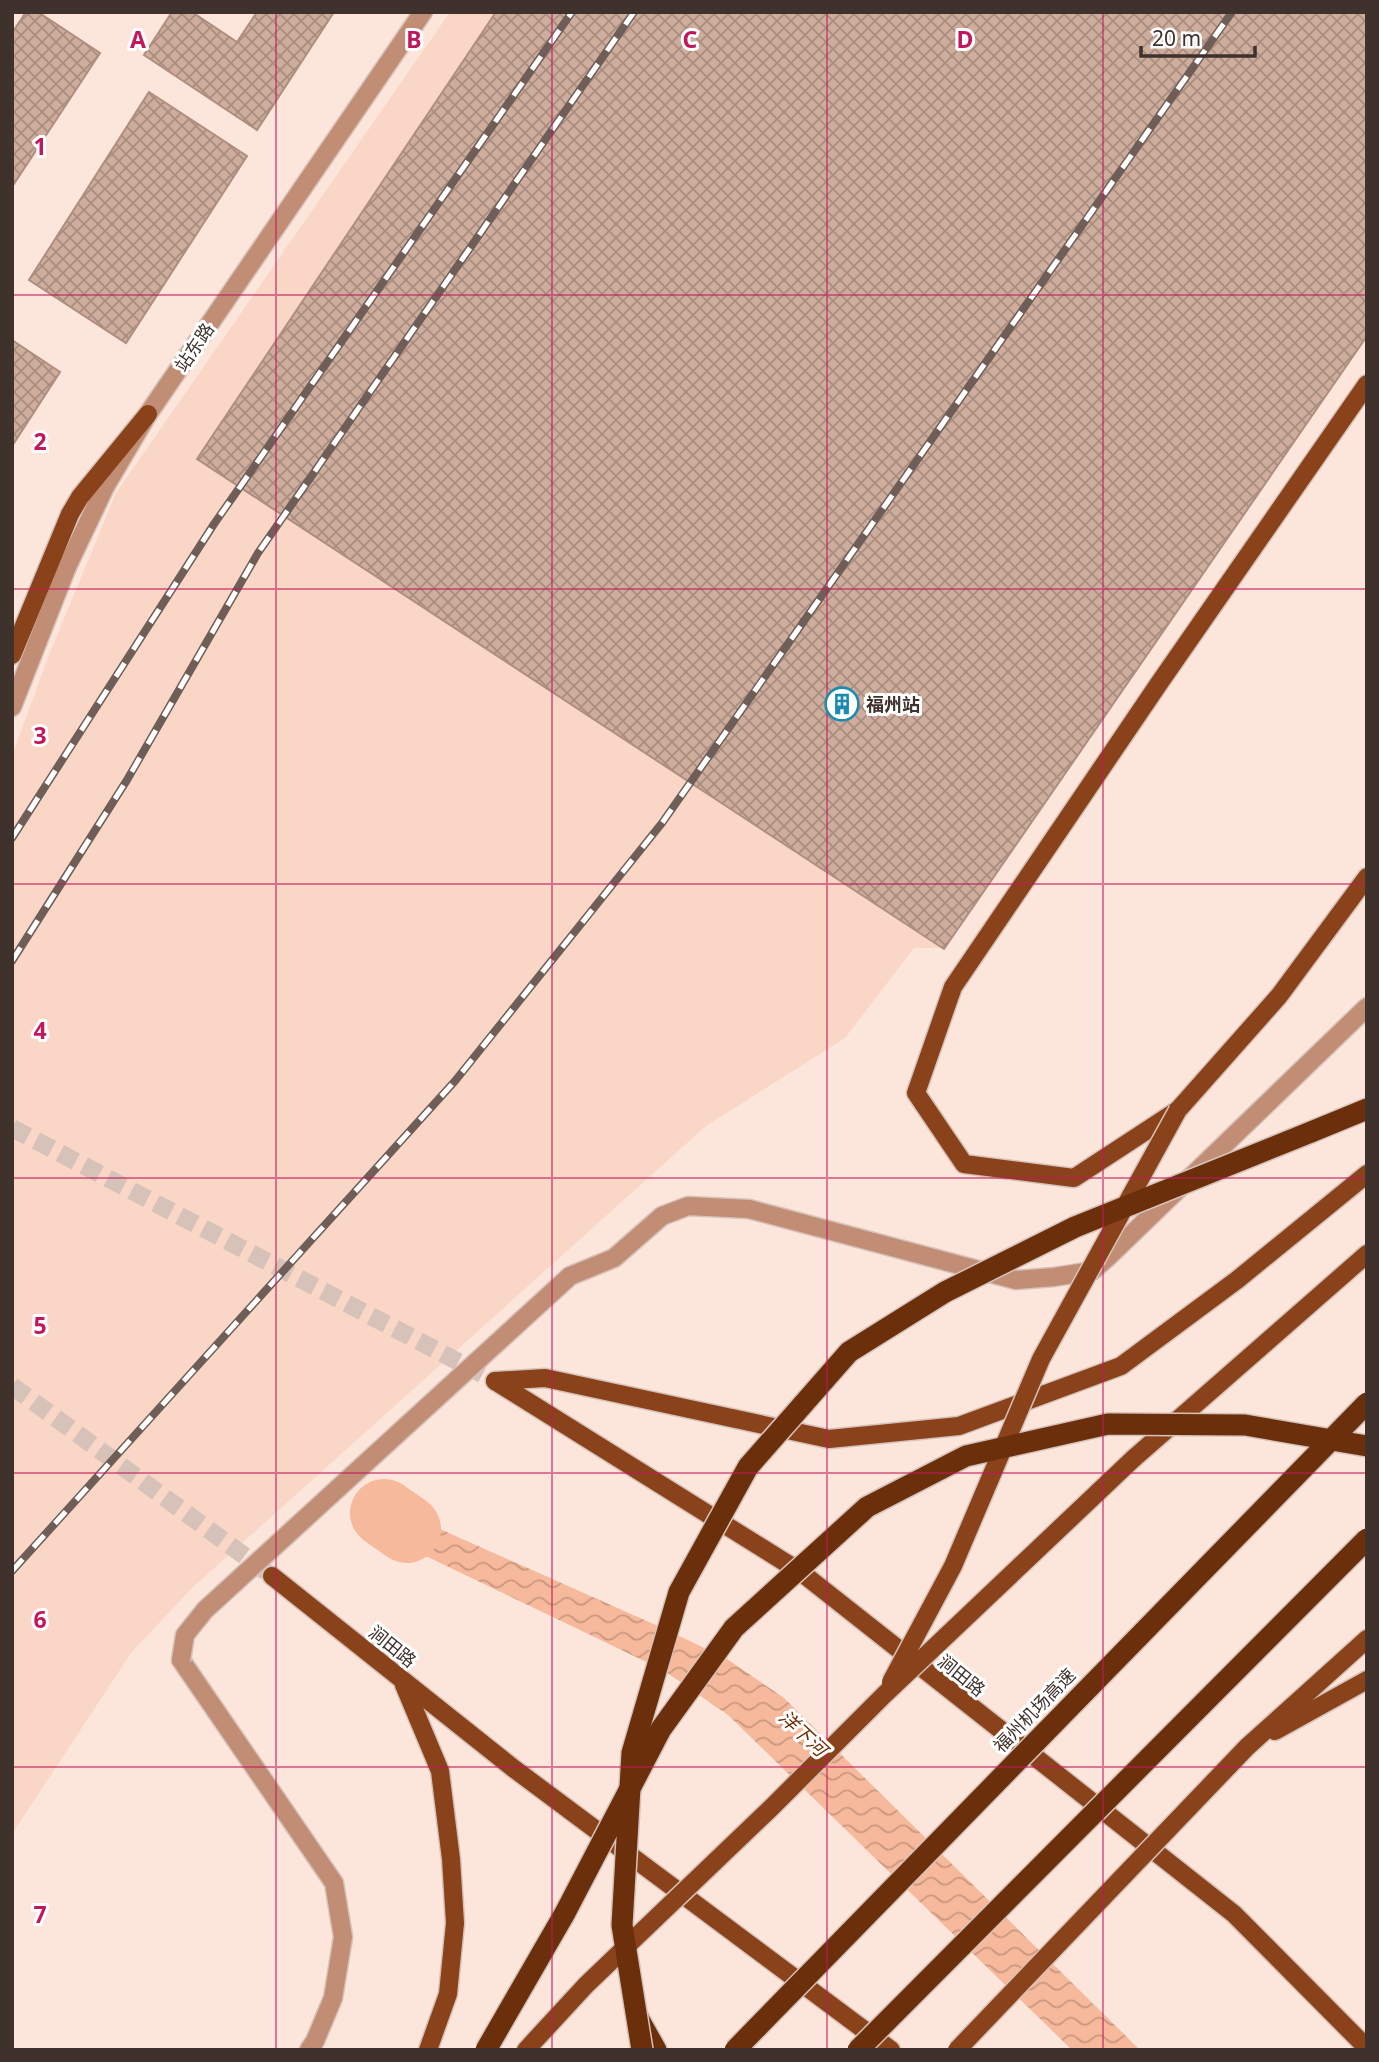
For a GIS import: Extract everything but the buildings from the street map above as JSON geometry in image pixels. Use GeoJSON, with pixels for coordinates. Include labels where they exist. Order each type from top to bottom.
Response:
{"type":"FeatureCollection","features":[{"type":"Feature","properties":{"kind":"highway"},"geometry":{"type":"LineString","coordinates":[[642,2050],[622,1925],[632,1753],[679,1592],[748,1467],[849,1352],[945,1292],[1075,1227],[1367,1108]]}},
{"type":"Feature","properties":{"kind":"highway","name":"福州机场高速"},"geometry":{"type":"LineString","coordinates":[[735,2050],[1367,1402]]}},
{"type":"Feature","properties":{"kind":"highway"},"geometry":{"type":"LineString","coordinates":[[486,2050],[565,1913],[662,1729],[734,1628],[867,1507],[966,1457],[1108,1424],[1245,1425],[1367,1446]]}},
{"type":"Feature","properties":{"kind":"highway"},"geometry":{"type":"LineString","coordinates":[[858,2050],[1367,1539]]}},
{"type":"Feature","properties":{"kind":"highway"},"geometry":{"type":"LineString","coordinates":[[636,2013],[656,2050]]}},
{"type":"Feature","properties":{"kind":"main road"},"geometry":{"type":"LineString","coordinates":[[1178,1110],[1074,1178],[964,1164],[916,1093],[953,987],[1183,648],[1367,384]]}},
{"type":"Feature","properties":{"kind":"main road"},"geometry":{"type":"LineString","coordinates":[[12,655],[70,514],[80,497],[148,414]]}},
{"type":"Feature","properties":{"kind":"main road"},"geometry":{"type":"LineString","coordinates":[[884,1695],[953,1566],[1041,1359],[1178,1110],[1279,996],[1367,877]]}},
{"type":"Feature","properties":{"kind":"main road","name":"涧田路"},"geometry":{"type":"LineString","coordinates":[[1367,1174],[1237,1280],[1121,1366],[959,1426],[829,1439],[545,1378],[495,1381],[802,1573],[1234,1914],[1367,2049]]}},
{"type":"Feature","properties":{"kind":"main road"},"geometry":{"type":"LineString","coordinates":[[527,2050],[586,1985],[772,1807],[884,1695],[1133,1459],[1367,1254]]}},
{"type":"Feature","properties":{"kind":"main road","name":"涧田路"},"geometry":{"type":"LineString","coordinates":[[272,1576],[513,1768],[891,2050]]}},
{"type":"Feature","properties":{"kind":"main road"},"geometry":{"type":"LineString","coordinates":[[957,2050],[1247,1747],[1367,1639]]}},
{"type":"Feature","properties":{"kind":"main road"},"geometry":{"type":"LineString","coordinates":[[1247,1747],[1367,1680]]}},
{"type":"Feature","properties":{"kind":"main road"},"geometry":{"type":"LineString","coordinates":[[402,1682],[440,1771],[451,1859],[455,1923],[449,1994],[428,2050]]}},
{"type":"Feature","properties":{"kind":"street","name":"站东路"},"geometry":{"type":"LineString","coordinates":[[12,707],[85,527],[148,414],[423,12]]}},
{"type":"Feature","properties":{"kind":"street"},"geometry":{"type":"LineString","coordinates":[[309,2050],[333,1998],[343,1937],[334,1882],[181,1660],[186,1635],[205,1610],[570,1276],[614,1258],[662,1216],[688,1206],[749,1209],[1016,1280],[1091,1271],[1367,1007]]}},
{"type":"Feature","properties":{"kind":"shaded area","name":"福州站"},"geometry":{"type":"Polygon","coordinates":[[[450,12],[1367,12],[944,948],[914,948],[845,1038],[706,1126],[192,1588],[131,1653],[12,1834],[12,756],[49,655],[116,493],[450,12]]]}},
{"type":"Feature","properties":{"kind":"water","name":"洋下河"},"geometry":{"type":"Polygon","coordinates":[[[422,1521],[727,1659],[784,1698],[1140,2050],[1072,2050],[728,1715],[663,1670],[409,1548],[406,1541],[407,1529],[415,1522],[422,1521]]]}},
{"type":"Feature","properties":{"kind":"waterway"},"geometry":{"type":"LineString","coordinates":[[384,1513],[407,1529]]}},
{"type":"Feature","properties":{"kind":"tunnel"},"geometry":{"type":"LineString","coordinates":[[12,1128],[495,1381]]}},
{"type":"Feature","properties":{"kind":"tunnel"},"geometry":{"type":"LineString","coordinates":[[12,1386],[272,1576]]}},
{"type":"Feature","properties":{"kind":"railway"},"geometry":{"type":"LineString","coordinates":[[12,838],[214,524],[572,12]]}},
{"type":"Feature","properties":{"kind":"railway"},"geometry":{"type":"LineString","coordinates":[[12,961],[127,780],[258,553],[634,12]]}},
{"type":"Feature","properties":{"kind":"railway"},"geometry":{"type":"LineString","coordinates":[[12,1571],[455,1081],[662,823],[1232,12]]}},
{"type":"Feature","properties":{"kind":"place","name":"福州站"},"geometry":{"type":"Point","coordinates":[842,704]}}]}
